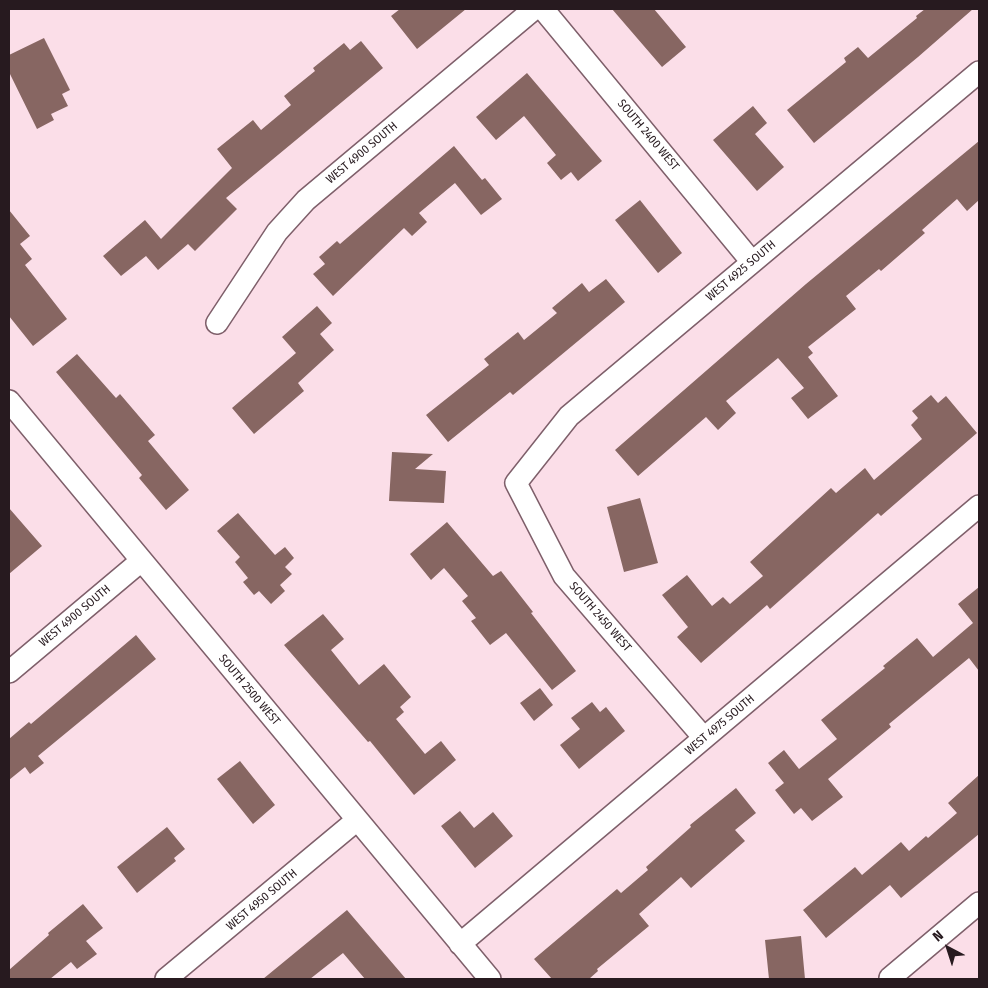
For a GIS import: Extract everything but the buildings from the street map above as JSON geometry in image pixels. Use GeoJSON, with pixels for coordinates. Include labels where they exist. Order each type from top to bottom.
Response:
{"type":"FeatureCollection","features":[{"type":"Feature","properties":{"kind":"street","name":"WEST 4900 SOUTH"},"geometry":{"type":"LineString","coordinates":[[217,323],[278,232],[306,200],[534,9]]}},
{"type":"Feature","properties":{"kind":"street","name":"SOUTH 2400 WEST"},"geometry":{"type":"LineString","coordinates":[[543,9],[752,262]]}},
{"type":"Feature","properties":{"kind":"street","name":"WEST 4925 SOUTH"},"geometry":{"type":"LineString","coordinates":[[516,483],[569,416],[979,72]]}},
{"type":"Feature","properties":{"kind":"street","name":"SOUTH 2500 WEST"},"geometry":{"type":"LineString","coordinates":[[9,402],[490,979]]}},
{"type":"Feature","properties":{"kind":"street","name":"SOUTH 2450 WEST"},"geometry":{"type":"LineString","coordinates":[[516,483],[564,576],[704,738]]}},
{"type":"Feature","properties":{"kind":"street","name":"WEST 4975 SOUTH"},"geometry":{"type":"LineString","coordinates":[[460,944],[979,506]]}},
{"type":"Feature","properties":{"kind":"street","name":"WEST 4900 SOUTH"},"geometry":{"type":"LineString","coordinates":[[9,672],[141,560]]}},
{"type":"Feature","properties":{"kind":"street","name":"WEST 4950 SOUTH"},"geometry":{"type":"LineString","coordinates":[[166,979],[357,820]]}},
{"type":"Feature","properties":{"kind":"street"},"geometry":{"type":"LineString","coordinates":[[891,978],[979,903]]}}]}
